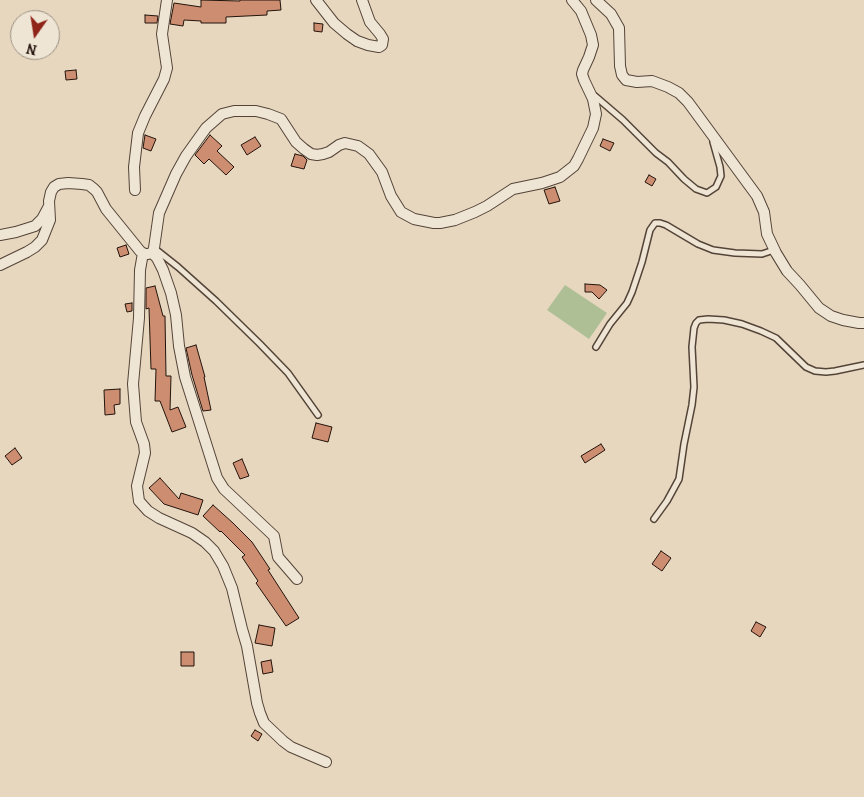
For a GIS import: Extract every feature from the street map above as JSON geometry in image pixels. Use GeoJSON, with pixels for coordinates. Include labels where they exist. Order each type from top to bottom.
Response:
{"type":"FeatureCollection","features":[{"type":"Feature","properties":{"kind":"street"},"geometry":{"type":"LineString","coordinates":[[135,190],[134,167],[138,133],[144,116],[164,79],[167,68],[162,34],[167,0]]}},
{"type":"Feature","properties":{"kind":"street"},"geometry":{"type":"LineString","coordinates":[[316,0],[334,23],[347,34],[357,41],[378,47],[382,45],[383,39],[370,22],[362,0]]}},
{"type":"Feature","properties":{"kind":"street"},"geometry":{"type":"LineString","coordinates":[[326,762],[291,747],[264,722],[257,703],[248,646],[242,630],[232,588],[223,566],[214,551],[192,533],[148,511],[139,500],[137,486],[145,452],[136,422],[133,384],[139,318],[140,270],[150,252],[160,213],[176,174],[206,128],[222,114],[241,110],[256,111],[274,116],[280,119],[296,142],[310,154],[317,155],[329,152],[339,144],[345,143],[358,146],[369,154],[382,172],[391,196],[401,212],[414,219],[440,223],[455,220],[482,209],[512,189],[560,177],[574,166],[578,159],[593,128],[596,114],[591,93],[582,74],[593,45],[591,34],[581,11],[572,0]]}},
{"type":"Feature","properties":{"kind":"street"},"geometry":{"type":"LineString","coordinates":[[596,0],[610,14],[619,28],[620,66],[622,75],[626,80],[637,82],[652,81],[668,87],[688,102],[757,196],[764,212],[767,234],[787,271],[820,308],[831,316],[864,323]]}},
{"type":"Feature","properties":{"kind":"street"},"geometry":{"type":"LineString","coordinates":[[0,265],[27,252],[42,240],[50,220],[51,192],[54,187],[59,184],[82,184],[90,185],[97,192],[110,215],[157,258],[163,270],[176,315],[179,346],[186,377],[217,478],[224,489],[274,536],[278,557],[297,579]]}},
{"type":"Feature","properties":{"kind":"street"},"geometry":{"type":"LineString","coordinates":[[0,235],[35,226],[42,219],[50,205]]}},
{"type":"Feature","properties":{"kind":"lane"},"geometry":{"type":"LineString","coordinates":[[591,93],[668,162],[684,180],[696,189],[707,193],[716,187],[721,176],[710,132]]}},
{"type":"Feature","properties":{"kind":"lane"},"geometry":{"type":"LineString","coordinates":[[596,346],[610,324],[627,303],[642,262],[650,230],[655,223],[666,225],[698,244],[713,250],[735,254],[762,254],[775,249]]}},
{"type":"Feature","properties":{"kind":"lane"},"geometry":{"type":"LineString","coordinates":[[150,252],[178,267],[216,301],[288,373],[318,415]]}},
{"type":"Feature","properties":{"kind":"lane"},"geometry":{"type":"LineString","coordinates":[[654,519],[679,479],[694,387],[692,347],[694,328],[699,320],[708,318],[724,320],[762,331],[776,338],[806,367],[815,371],[835,371],[864,365]]}},
{"type":"Feature","properties":{"kind":"green space"},"geometry":{"type":"Polygon","coordinates":[[[565,285],[607,313],[589,339],[547,310],[565,285]]]}},
{"type":"Feature","properties":{"kind":"building"},"geometry":{"type":"Polygon","coordinates":[[[201,0],[280,0],[281,10],[267,11],[267,15],[226,17],[226,23],[201,23],[201,21],[184,20],[183,26],[170,24],[174,3],[201,7],[201,0]]]}},
{"type":"Feature","properties":{"kind":"building"},"geometry":{"type":"Polygon","coordinates":[[[145,15],[158,16],[157,23],[145,23],[145,15]]]}},
{"type":"Feature","properties":{"kind":"building"},"geometry":{"type":"Polygon","coordinates":[[[314,23],[323,24],[322,32],[314,31],[314,23]]]}},
{"type":"Feature","properties":{"kind":"building"},"geometry":{"type":"Polygon","coordinates":[[[76,70],[77,79],[66,80],[65,71],[76,70]]]}},
{"type":"Feature","properties":{"kind":"building"},"geometry":{"type":"Polygon","coordinates":[[[145,135],[156,139],[151,151],[143,148],[145,135]]]}},
{"type":"Feature","properties":{"kind":"building"},"geometry":{"type":"Polygon","coordinates":[[[210,135],[222,146],[217,151],[234,167],[226,175],[209,159],[204,164],[195,155],[210,135]]]}},
{"type":"Feature","properties":{"kind":"building"},"geometry":{"type":"Polygon","coordinates":[[[255,137],[261,146],[247,155],[241,145],[255,137]]]}},
{"type":"Feature","properties":{"kind":"building"},"geometry":{"type":"Polygon","coordinates":[[[603,139],[614,143],[610,151],[600,146],[603,139]]]}},
{"type":"Feature","properties":{"kind":"building"},"geometry":{"type":"Polygon","coordinates":[[[295,154],[303,156],[307,160],[304,169],[291,166],[295,154]]]}},
{"type":"Feature","properties":{"kind":"building"},"geometry":{"type":"Polygon","coordinates":[[[649,175],[656,179],[652,186],[645,182],[649,175]]]}},
{"type":"Feature","properties":{"kind":"building"},"geometry":{"type":"Polygon","coordinates":[[[555,187],[560,201],[549,204],[544,190],[555,187]]]}},
{"type":"Feature","properties":{"kind":"building"},"geometry":{"type":"Polygon","coordinates":[[[126,245],[129,254],[120,257],[117,248],[126,245]]]}},
{"type":"Feature","properties":{"kind":"building"},"geometry":{"type":"Polygon","coordinates":[[[585,284],[600,285],[607,290],[599,299],[592,292],[585,292],[585,284]]]}},
{"type":"Feature","properties":{"kind":"building"},"geometry":{"type":"Polygon","coordinates":[[[155,286],[163,316],[165,316],[166,376],[171,376],[170,410],[178,407],[186,427],[172,432],[160,401],[155,401],[156,369],[151,369],[149,308],[146,309],[146,288],[155,286]]]}},
{"type":"Feature","properties":{"kind":"building"},"geometry":{"type":"Polygon","coordinates":[[[132,303],[132,311],[127,312],[125,304],[132,303]]]}},
{"type":"Feature","properties":{"kind":"building"},"geometry":{"type":"Polygon","coordinates":[[[196,345],[205,377],[211,410],[203,411],[192,375],[186,348],[196,345]]]}},
{"type":"Feature","properties":{"kind":"building"},"geometry":{"type":"Polygon","coordinates":[[[120,389],[120,404],[114,405],[115,414],[105,415],[104,390],[120,389]]]}},
{"type":"Feature","properties":{"kind":"building"},"geometry":{"type":"Polygon","coordinates":[[[316,423],[332,427],[328,442],[312,438],[316,423]]]}},
{"type":"Feature","properties":{"kind":"building"},"geometry":{"type":"Polygon","coordinates":[[[601,444],[605,450],[585,463],[581,456],[601,444]]]}},
{"type":"Feature","properties":{"kind":"building"},"geometry":{"type":"Polygon","coordinates":[[[15,448],[22,458],[12,465],[5,456],[15,448]]]}},
{"type":"Feature","properties":{"kind":"building"},"geometry":{"type":"Polygon","coordinates":[[[242,459],[249,476],[240,479],[233,463],[242,459]]]}},
{"type":"Feature","properties":{"kind":"building"},"geometry":{"type":"Polygon","coordinates":[[[160,478],[179,499],[181,493],[203,500],[198,515],[164,504],[149,488],[160,478]]]}},
{"type":"Feature","properties":{"kind":"building"},"geometry":{"type":"Polygon","coordinates":[[[213,505],[252,542],[299,618],[286,626],[256,583],[258,581],[242,557],[245,555],[203,516],[213,505]]]}},
{"type":"Feature","properties":{"kind":"building"},"geometry":{"type":"Polygon","coordinates":[[[661,551],[671,558],[662,571],[652,564],[661,551]]]}},
{"type":"Feature","properties":{"kind":"building"},"geometry":{"type":"Polygon","coordinates":[[[756,622],[766,627],[760,637],[751,631],[756,622]]]}},
{"type":"Feature","properties":{"kind":"building"},"geometry":{"type":"Polygon","coordinates":[[[259,625],[275,628],[272,646],[255,643],[259,625]]]}},
{"type":"Feature","properties":{"kind":"building"},"geometry":{"type":"Polygon","coordinates":[[[181,652],[194,652],[194,666],[181,666],[181,652]]]}},
{"type":"Feature","properties":{"kind":"building"},"geometry":{"type":"Polygon","coordinates":[[[271,660],[273,672],[263,674],[261,662],[271,660]]]}},
{"type":"Feature","properties":{"kind":"building"},"geometry":{"type":"Polygon","coordinates":[[[255,730],[262,734],[258,741],[251,736],[255,730]]]}}]}
